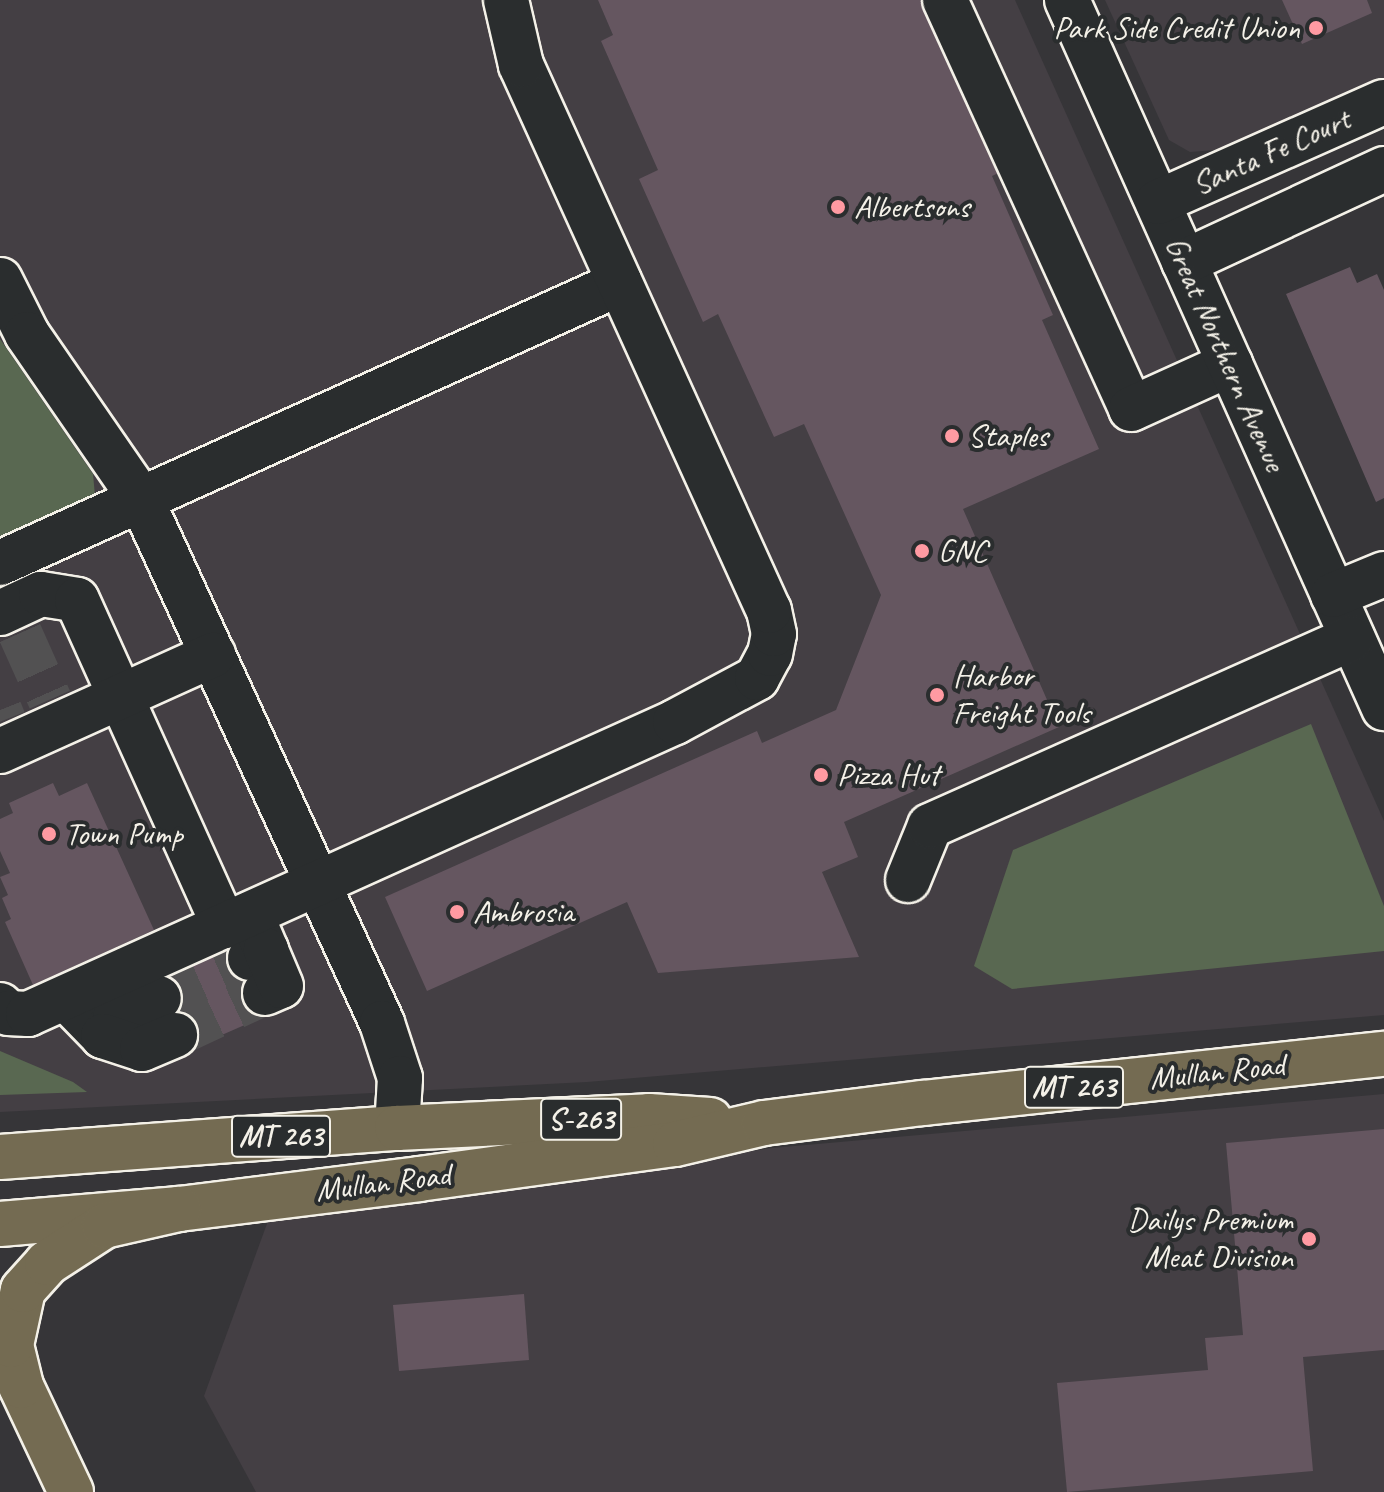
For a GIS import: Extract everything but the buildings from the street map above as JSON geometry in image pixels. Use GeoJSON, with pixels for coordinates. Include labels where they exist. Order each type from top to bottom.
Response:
{"type":"FeatureCollection","features":[{"type":"Feature","properties":{"kind":"main road","name":"Mullan Road"},"geometry":{"type":"LineString","coordinates":[[0,1224],[179,1209],[675,1144],[764,1123],[1384,1054]]}},
{"type":"Feature","properties":{"kind":"main road","name":"Mullan Road"},"geometry":{"type":"LineString","coordinates":[[0,1157],[397,1128],[649,1116],[764,1123]]}},
{"type":"Feature","properties":{"kind":"main road"},"geometry":{"type":"LineString","coordinates":[[71,1492],[21,1386],[11,1345],[23,1290],[57,1256],[104,1226],[179,1209]]}},
{"type":"Feature","properties":{"kind":"main road"},"geometry":{"type":"LineString","coordinates":[[0,1413],[41,1492]]}},
{"type":"Feature","properties":{"kind":"street"},"geometry":{"type":"LineString","coordinates":[[0,1005],[8,1013],[28,1014],[66,998],[251,948],[318,884],[723,699],[757,678],[770,654],[774,634],[769,611],[521,65],[506,0]]}},
{"type":"Feature","properties":{"kind":"street"},"geometry":{"type":"LineString","coordinates":[[945,0],[1131,409],[1230,364]]}},
{"type":"Feature","properties":{"kind":"street","name":"Great Northern Avenue"},"geometry":{"type":"LineString","coordinates":[[1067,0],[1230,364],[1354,616],[1384,708]]}},
{"type":"Feature","properties":{"kind":"street","name":"Santa Fe Court"},"geometry":{"type":"LineString","coordinates":[[1158,202],[1384,102]]}},
{"type":"Feature","properties":{"kind":"street","name":"Santa Fe Court"},"geometry":{"type":"LineString","coordinates":[[1184,262],[1384,169]]}},
{"type":"Feature","properties":{"kind":"street"},"geometry":{"type":"LineString","coordinates":[[0,280],[27,334],[141,499],[390,1044],[400,1078],[397,1128]]}},
{"type":"Feature","properties":{"kind":"street"},"geometry":{"type":"LineString","coordinates":[[0,563],[620,283]]}},
{"type":"Feature","properties":{"kind":"street"},"geometry":{"type":"LineString","coordinates":[[908,880],[930,826],[1354,616],[1384,574]]}},
{"type":"Feature","properties":{"kind":"street"},"geometry":{"type":"LineString","coordinates":[[10,618],[41,594],[77,600],[122,696],[251,948]]}},
{"type":"Feature","properties":{"kind":"street"},"geometry":{"type":"LineString","coordinates":[[7,738],[55,712],[122,696],[213,655]]}},
{"type":"Feature","properties":{"kind":"street"},"geometry":{"type":"LineString","coordinates":[[66,998],[103,1036],[115,1018],[167,1016]]}},
{"type":"Feature","properties":{"kind":"shaded area"},"geometry":{"type":"Polygon","coordinates":[[[0,0],[1015,0],[1384,821],[1384,1015],[587,1082],[0,1112],[0,0]]]}},
{"type":"Feature","properties":{"kind":"shaded area"},"geometry":{"type":"Polygon","coordinates":[[[1105,0],[1384,0],[1384,90],[1228,149],[1190,152],[1169,140],[1105,0]]]}},
{"type":"Feature","properties":{"kind":"shaded area"},"geometry":{"type":"Polygon","coordinates":[[[1384,1094],[1384,1492],[256,1492],[204,1396],[268,1221],[772,1148],[1384,1094]]]}},
{"type":"Feature","properties":{"kind":"green space"},"geometry":{"type":"Polygon","coordinates":[[[0,339],[93,474],[95,496],[0,544],[0,339]]]}},
{"type":"Feature","properties":{"kind":"green space"},"geometry":{"type":"Polygon","coordinates":[[[1311,724],[1384,906],[1384,951],[1012,989],[974,966],[1013,850],[1311,724]]]}},
{"type":"Feature","properties":{"kind":"green space"},"geometry":{"type":"Polygon","coordinates":[[[0,1051],[73,1082],[87,1092],[0,1095],[0,1051]]]}},
{"type":"Feature","properties":{"kind":"tunnel"},"geometry":{"type":"LineString","coordinates":[[20,633],[50,700]]}},
{"type":"Feature","properties":{"kind":"tunnel"},"geometry":{"type":"LineString","coordinates":[[0,710],[4,720]]}},
{"type":"Feature","properties":{"kind":"tunnel"},"geometry":{"type":"LineString","coordinates":[[159,998],[250,958]]}},
{"type":"Feature","properties":{"kind":"tunnel"},"geometry":{"type":"LineString","coordinates":[[175,1035],[265,993]]}},
{"type":"Feature","properties":{"kind":"place","name":"Park Side Credit Union"},"geometry":{"type":"Point","coordinates":[1316,28]}},
{"type":"Feature","properties":{"kind":"place","name":"Albertsons"},"geometry":{"type":"Point","coordinates":[838,207]}},
{"type":"Feature","properties":{"kind":"place","name":"Staples"},"geometry":{"type":"Point","coordinates":[952,436]}},
{"type":"Feature","properties":{"kind":"place","name":"GNC"},"geometry":{"type":"Point","coordinates":[922,551]}},
{"type":"Feature","properties":{"kind":"place","name":"Harbor Freight Tools"},"geometry":{"type":"Point","coordinates":[937,695]}},
{"type":"Feature","properties":{"kind":"place","name":"Pizza Hut"},"geometry":{"type":"Point","coordinates":[821,775]}},
{"type":"Feature","properties":{"kind":"place","name":"Town Pump"},"geometry":{"type":"Point","coordinates":[49,834]}},
{"type":"Feature","properties":{"kind":"place","name":"Ambrosia"},"geometry":{"type":"Point","coordinates":[457,912]}},
{"type":"Feature","properties":{"kind":"place","name":"Dailys Premium Meat Division"},"geometry":{"type":"Point","coordinates":[1309,1239]}}]}
